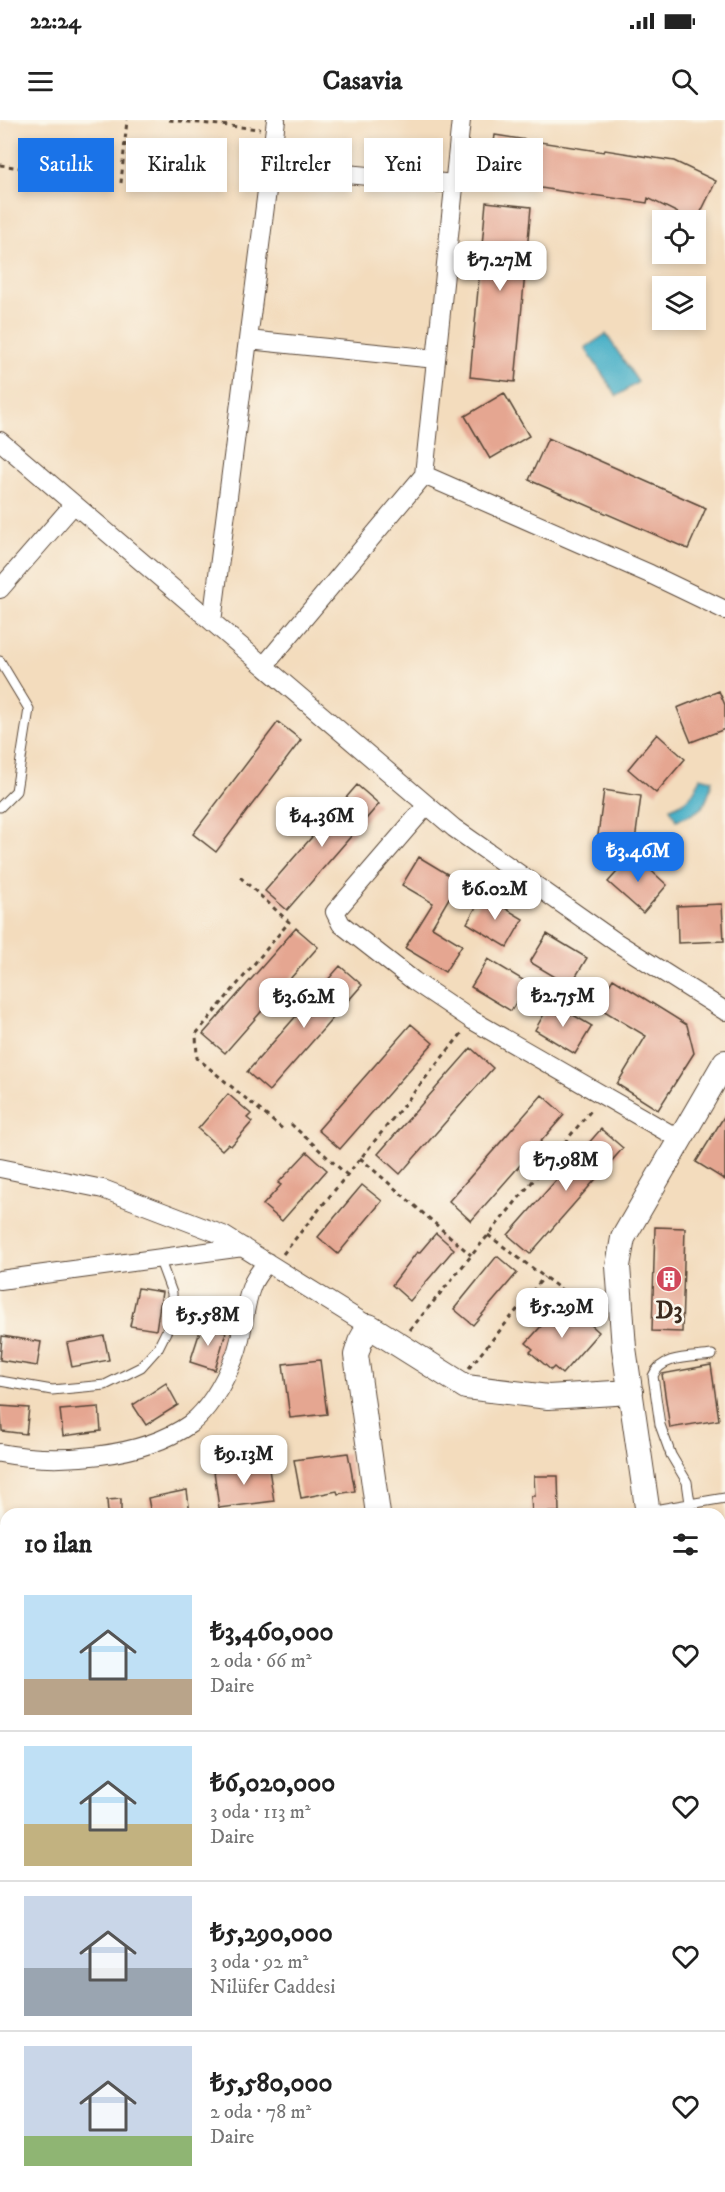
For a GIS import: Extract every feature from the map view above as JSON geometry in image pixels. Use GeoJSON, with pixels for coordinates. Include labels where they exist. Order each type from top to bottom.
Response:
{"type":"FeatureCollection","features":[{"type":"Feature","properties":{"kind":"street"},"geometry":{"type":"LineString","coordinates":[[460,138],[462,120]]}},
{"type":"Feature","properties":{"kind":"street"},"geometry":{"type":"LineString","coordinates":[[264,666],[424,475],[455,183],[352,174]]}},
{"type":"Feature","properties":{"kind":"street"},"geometry":{"type":"LineString","coordinates":[[212,622],[267,192]]}},
{"type":"Feature","properties":{"kind":"street"},"geometry":{"type":"LineString","coordinates":[[248,340],[436,359]]}},
{"type":"Feature","properties":{"kind":"street"},"geometry":{"type":"LineString","coordinates":[[0,441],[454,828],[616,942],[725,1011]]}},
{"type":"Feature","properties":{"kind":"street"},"geometry":{"type":"LineString","coordinates":[[424,475],[650,574],[725,610]]}},
{"type":"Feature","properties":{"kind":"street"},"geometry":{"type":"LineString","coordinates":[[0,589],[74,504]]}},
{"type":"Feature","properties":{"kind":"street"},"geometry":{"type":"LineString","coordinates":[[427,805],[335,912],[340,924],[414,981],[472,1020],[680,1139]]}},
{"type":"Feature","properties":{"kind":"street"},"geometry":{"type":"LineString","coordinates":[[647,1508],[623,1336],[618,1266],[623,1238],[725,1062]]}},
{"type":"Feature","properties":{"kind":"street"},"geometry":{"type":"LineString","coordinates":[[0,1168],[103,1189],[223,1235],[466,1387],[548,1397],[631,1392]]}},
{"type":"Feature","properties":{"kind":"street"},"geometry":{"type":"LineString","coordinates":[[0,1280],[243,1247]]}},
{"type":"Feature","properties":{"kind":"street"},"geometry":{"type":"LineString","coordinates":[[0,1453],[20,1457],[95,1456],[151,1444],[190,1423],[218,1393],[236,1354],[252,1284],[270,1264]]}},
{"type":"Feature","properties":{"kind":"street"},"geometry":{"type":"LineString","coordinates":[[369,1326],[356,1355],[377,1508]]}},
{"type":"Feature","properties":{"kind":"lane"},"geometry":{"type":"LineString","coordinates":[[0,661],[29,709],[16,791],[0,807]]}},
{"type":"Feature","properties":{"kind":"lane"},"geometry":{"type":"LineString","coordinates":[[0,1381],[52,1390],[105,1385],[141,1367],[158,1348],[172,1320],[172,1293],[159,1258]]}},
{"type":"Feature","properties":{"kind":"lane"},"geometry":{"type":"LineString","coordinates":[[690,1503],[687,1482],[671,1455],[660,1425],[653,1376],[663,1362],[712,1355]]}},
{"type":"Feature","properties":{"kind":"lane"},"geometry":{"type":"LineString","coordinates":[[667,1508],[725,1498]]}},
{"type":"Feature","properties":{"kind":"path"},"geometry":{"type":"LineString","coordinates":[[121,183],[127,120]]}},
{"type":"Feature","properties":{"kind":"path"},"geometry":{"type":"LineString","coordinates":[[169,120],[275,125]]}},
{"type":"Feature","properties":{"kind":"path"},"geometry":{"type":"LineString","coordinates":[[0,165],[18,168]]}},
{"type":"Feature","properties":{"kind":"path"},"geometry":{"type":"LineString","coordinates":[[240,877],[289,922],[196,1034],[197,1058],[285,1131]]}},
{"type":"Feature","properties":{"kind":"path"},"geometry":{"type":"LineString","coordinates":[[270,1264],[347,1175],[472,1020]]}},
{"type":"Feature","properties":{"kind":"path"},"geometry":{"type":"LineString","coordinates":[[398,1344],[603,1095]]}},
{"type":"Feature","properties":{"kind":"path"},"geometry":{"type":"LineString","coordinates":[[291,1124],[347,1175]]}},
{"type":"Feature","properties":{"kind":"path"},"geometry":{"type":"LineString","coordinates":[[360,1158],[471,1256]]}},
{"type":"Feature","properties":{"kind":"path"},"geometry":{"type":"LineString","coordinates":[[488,1235],[623,1336]]}},
{"type":"Feature","properties":{"kind":"path"},"geometry":{"type":"LineString","coordinates":[[458,1382],[544,1277]]}},
{"type":"Feature","properties":{"kind":"water"},"geometry":{"type":"Polygon","coordinates":[[[606,334],[638,382],[617,396],[585,348],[606,334]]]}},
{"type":"Feature","properties":{"kind":"water"},"geometry":{"type":"Polygon","coordinates":[[[700,777],[712,780],[708,797],[697,811],[676,820],[670,808],[690,797],[700,777]]]}},
{"type":"Feature","properties":{"kind":"building"},"geometry":{"type":"Polygon","coordinates":[[[495,135],[514,138],[495,138],[495,135]]]}},
{"type":"Feature","properties":{"kind":"building"},"geometry":{"type":"Polygon","coordinates":[[[543,142],[674,161],[716,181],[702,210],[672,210],[648,198],[647,203],[543,188],[543,142]]]}},
{"type":"Feature","properties":{"kind":"building"},"geometry":{"type":"Polygon","coordinates":[[[486,202],[531,207],[515,382],[470,377],[486,202]]]}},
{"type":"Feature","properties":{"kind":"building"},"geometry":{"type":"Polygon","coordinates":[[[504,393],[529,436],[490,459],[465,416],[504,393]]]}},
{"type":"Feature","properties":{"kind":"building"},"geometry":{"type":"Polygon","coordinates":[[[548,438],[706,508],[688,549],[529,480],[548,438]]]}},
{"type":"Feature","properties":{"kind":"building"},"geometry":{"type":"Polygon","coordinates":[[[719,691],[725,705],[725,729],[691,742],[677,708],[719,691]]]}},
{"type":"Feature","properties":{"kind":"building"},"geometry":{"type":"Polygon","coordinates":[[[278,722],[301,740],[216,852],[193,834],[278,722]]]}},
{"type":"Feature","properties":{"kind":"building"},"geometry":{"type":"Polygon","coordinates":[[[657,734],[685,759],[656,793],[628,769],[657,734]]]}},
{"type":"Feature","properties":{"kind":"building"},"geometry":{"type":"Polygon","coordinates":[[[357,785],[379,804],[287,910],[265,891],[357,785]]]}},
{"type":"Feature","properties":{"kind":"building"},"geometry":{"type":"Polygon","coordinates":[[[604,790],[641,796],[635,841],[598,835],[604,790]]]}},
{"type":"Feature","properties":{"kind":"building"},"geometry":{"type":"Polygon","coordinates":[[[633,854],[667,885],[643,913],[608,882],[633,854]]]}},
{"type":"Feature","properties":{"kind":"building"},"geometry":{"type":"Polygon","coordinates":[[[419,857],[459,881],[432,927],[462,945],[445,972],[405,948],[433,903],[402,885],[419,857]]]}},
{"type":"Feature","properties":{"kind":"building"},"geometry":{"type":"Polygon","coordinates":[[[483,895],[523,919],[507,947],[467,923],[483,895]]]}},
{"type":"Feature","properties":{"kind":"building"},"geometry":{"type":"Polygon","coordinates":[[[722,904],[724,941],[678,943],[677,906],[722,904]]]}},
{"type":"Feature","properties":{"kind":"building"},"geometry":{"type":"Polygon","coordinates":[[[296,928],[318,947],[225,1053],[203,1034],[296,928]]]}},
{"type":"Feature","properties":{"kind":"building"},"geometry":{"type":"Polygon","coordinates":[[[547,934],[587,958],[570,986],[530,962],[547,934]]]}},
{"type":"Feature","properties":{"kind":"building"},"geometry":{"type":"Polygon","coordinates":[[[488,959],[528,983],[511,1011],[471,987],[488,959]]]}},
{"type":"Feature","properties":{"kind":"building"},"geometry":{"type":"Polygon","coordinates":[[[340,966],[362,985],[269,1091],[247,1072],[340,966]]]}},
{"type":"Feature","properties":{"kind":"building"},"geometry":{"type":"Polygon","coordinates":[[[613,979],[687,1025],[694,1053],[658,1110],[617,1084],[646,1036],[596,1006],[613,979]]]}},
{"type":"Feature","properties":{"kind":"building"},"geometry":{"type":"Polygon","coordinates":[[[551,1002],[592,1026],[575,1054],[535,1030],[551,1002]]]}},
{"type":"Feature","properties":{"kind":"building"},"geometry":{"type":"Polygon","coordinates":[[[411,1024],[433,1043],[340,1149],[318,1130],[411,1024]]]}},
{"type":"Feature","properties":{"kind":"building"},"geometry":{"type":"Polygon","coordinates":[[[471,1048],[493,1068],[400,1174],[378,1154],[471,1048]]]}},
{"type":"Feature","properties":{"kind":"building"},"geometry":{"type":"Polygon","coordinates":[[[228,1094],[251,1114],[247,1118],[252,1122],[231,1146],[228,1144],[222,1150],[198,1129],[228,1094]]]}},
{"type":"Feature","properties":{"kind":"building"},"geometry":{"type":"Polygon","coordinates":[[[542,1095],[564,1115],[471,1221],[449,1201],[542,1095]]]}},
{"type":"Feature","properties":{"kind":"building"},"geometry":{"type":"Polygon","coordinates":[[[725,1115],[725,1180],[696,1162],[725,1115]]]}},
{"type":"Feature","properties":{"kind":"building"},"geometry":{"type":"Polygon","coordinates":[[[601,1129],[623,1148],[530,1254],[508,1235],[601,1129]]]}},
{"type":"Feature","properties":{"kind":"building"},"geometry":{"type":"Polygon","coordinates":[[[307,1152],[327,1170],[282,1221],[263,1205],[281,1185],[278,1183],[307,1152]]]}},
{"type":"Feature","properties":{"kind":"building"},"geometry":{"type":"Polygon","coordinates":[[[362,1185],[382,1201],[338,1254],[318,1237],[362,1185]]]}},
{"type":"Feature","properties":{"kind":"building","name":"D3"},"geometry":{"type":"Polygon","coordinates":[[[655,1227],[685,1228],[682,1332],[652,1331],[655,1227]]]}},
{"type":"Feature","properties":{"kind":"building"},"geometry":{"type":"Polygon","coordinates":[[[436,1233],[454,1249],[410,1301],[392,1285],[417,1252],[419,1253],[436,1233]]]}},
{"type":"Feature","properties":{"kind":"building"},"geometry":{"type":"Polygon","coordinates":[[[497,1256],[517,1273],[473,1325],[454,1309],[497,1256]]]}},
{"type":"Feature","properties":{"kind":"building"},"geometry":{"type":"Polygon","coordinates":[[[138,1288],[162,1292],[156,1330],[130,1326],[138,1288]]]}},
{"type":"Feature","properties":{"kind":"building"},"geometry":{"type":"Polygon","coordinates":[[[563,1302],[599,1332],[562,1374],[554,1367],[551,1370],[530,1352],[533,1349],[526,1343],[563,1302]]]}},
{"type":"Feature","properties":{"kind":"building"},"geometry":{"type":"Polygon","coordinates":[[[202,1325],[226,1332],[215,1370],[190,1362],[202,1325]]]}},
{"type":"Feature","properties":{"kind":"building"},"geometry":{"type":"Polygon","coordinates":[[[2,1336],[41,1342],[37,1366],[0,1360],[2,1336]]]}},
{"type":"Feature","properties":{"kind":"building"},"geometry":{"type":"Polygon","coordinates":[[[104,1336],[109,1360],[72,1367],[67,1343],[104,1336]]]}},
{"type":"Feature","properties":{"kind":"building"},"geometry":{"type":"Polygon","coordinates":[[[320,1360],[327,1414],[290,1418],[283,1364],[320,1360]]]}},
{"type":"Feature","properties":{"kind":"building"},"geometry":{"type":"Polygon","coordinates":[[[711,1365],[719,1420],[670,1428],[662,1374],[711,1365]]]}},
{"type":"Feature","properties":{"kind":"building"},"geometry":{"type":"Polygon","coordinates":[[[166,1383],[178,1405],[146,1425],[133,1405],[166,1383]]]}},
{"type":"Feature","properties":{"kind":"building"},"geometry":{"type":"Polygon","coordinates":[[[0,1406],[29,1408],[26,1434],[2,1431],[0,1406]]]}},
{"type":"Feature","properties":{"kind":"building"},"geometry":{"type":"Polygon","coordinates":[[[99,1407],[101,1431],[63,1436],[60,1410],[99,1407]]]}},
{"type":"Feature","properties":{"kind":"building"},"geometry":{"type":"Polygon","coordinates":[[[348,1453],[355,1491],[338,1494],[337,1491],[301,1498],[294,1460],[348,1453]]]}},
{"type":"Feature","properties":{"kind":"building"},"geometry":{"type":"Polygon","coordinates":[[[268,1463],[274,1501],[219,1508],[214,1471],[268,1463]]]}},
{"type":"Feature","properties":{"kind":"building"},"geometry":{"type":"Polygon","coordinates":[[[534,1476],[558,1476],[559,1508],[532,1508],[531,1496],[535,1496],[534,1476]]]}},
{"type":"Feature","properties":{"kind":"building"},"geometry":{"type":"Polygon","coordinates":[[[187,1490],[189,1508],[150,1508],[148,1498],[187,1490]]]}},
{"type":"Feature","properties":{"kind":"building"},"geometry":{"type":"Polygon","coordinates":[[[121,1499],[121,1508],[108,1508],[107,1500],[121,1499]]]}},
{"type":"Feature","properties":{"kind":"place","name":"D3"},"geometry":{"type":"Point","coordinates":[669,1279]}}]}
